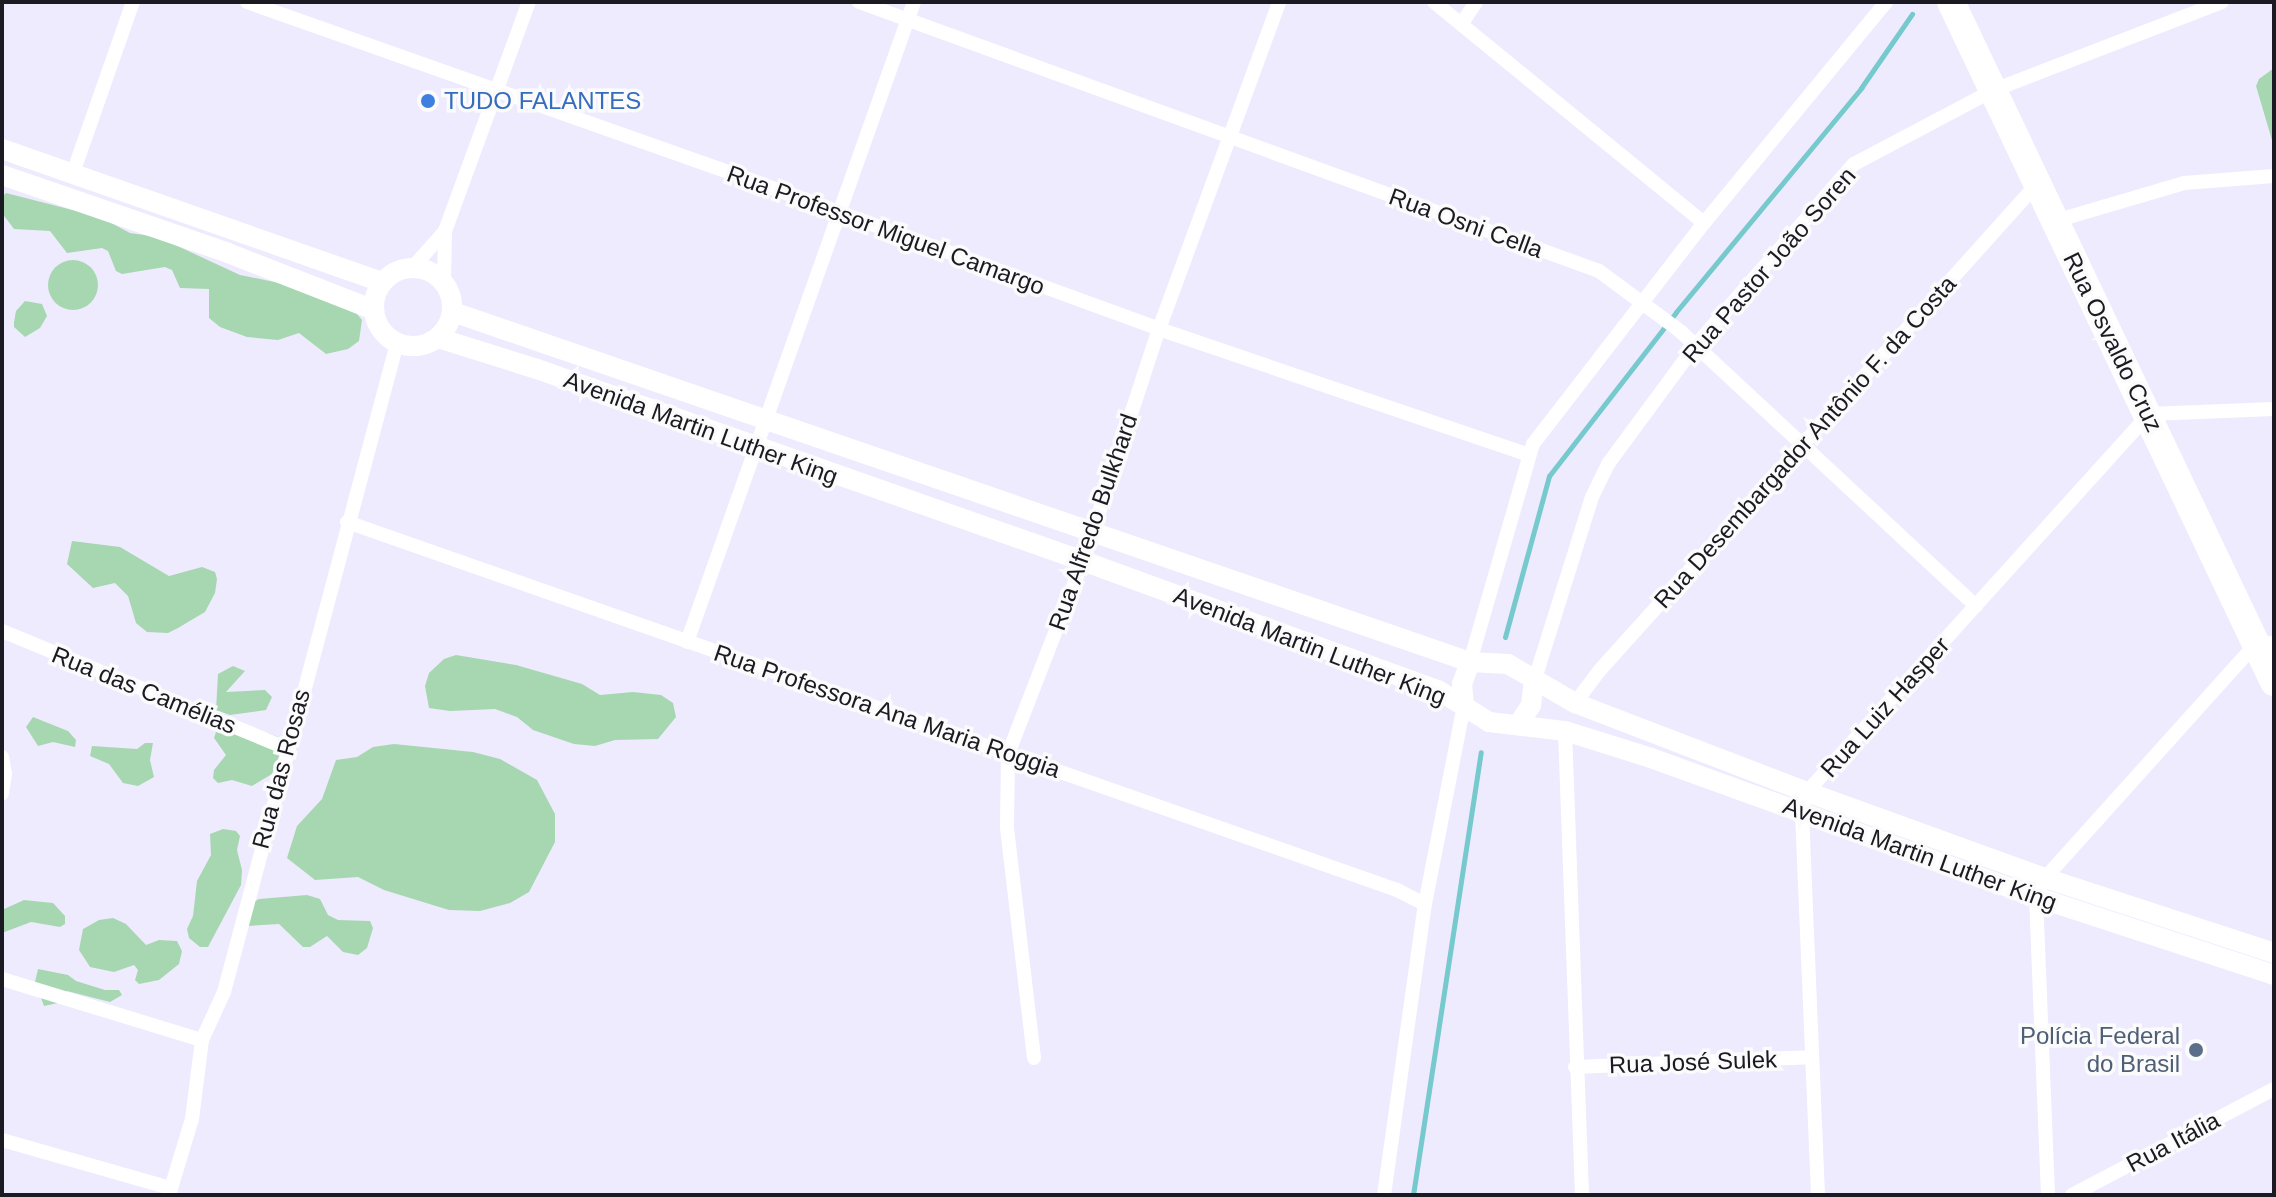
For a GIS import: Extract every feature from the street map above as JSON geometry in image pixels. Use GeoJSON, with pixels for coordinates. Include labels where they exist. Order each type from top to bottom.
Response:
{"type":"FeatureCollection","features":[{"type":"Feature","properties":{"kind":"highway","name":"Rua Osvaldo Cruz"},"geometry":{"type":"LineString","coordinates":[[1951,2],[2149,414],[2265,644],[2274,682]]}},
{"type":"Feature","properties":{"kind":"main road"},"geometry":{"type":"LineString","coordinates":[[2,149],[382,282]]}},
{"type":"Feature","properties":{"kind":"main road"},"geometry":{"type":"LineString","coordinates":[[2,175],[228,253],[374,310]]}},
{"type":"Feature","properties":{"kind":"main road"},"geometry":{"type":"LineString","coordinates":[[413,267],[430,271],[444,282],[453,301],[453,312],[438,338],[411,347],[397,343],[377,323],[374,310],[382,282],[396,271],[413,267]]}},
{"type":"Feature","properties":{"kind":"main road","name":"Avenida Martin Luther King"},"geometry":{"type":"LineString","coordinates":[[453,312],[1470,662],[1508,664],[1534,682],[1575,703],[1807,792],[2040,887],[2274,975]]}},
{"type":"Feature","properties":{"kind":"main road","name":"Avenida Martin Luther King"},"geometry":{"type":"LineString","coordinates":[[438,338],[537,369],[1282,633],[1438,690],[1489,722],[1519,723],[1565,731],[1802,812],[2040,887],[2274,953]]}},
{"type":"Feature","properties":{"kind":"main road"},"geometry":{"type":"LineString","coordinates":[[1282,633],[1293,602]]}},
{"type":"Feature","properties":{"kind":"main road"},"geometry":{"type":"LineString","coordinates":[[1464,706],[1462,684],[1470,662]]}},
{"type":"Feature","properties":{"kind":"main road"},"geometry":{"type":"LineString","coordinates":[[1519,723],[1531,705],[1534,682]]}},
{"type":"Feature","properties":{"kind":"main road"},"geometry":{"type":"LineString","coordinates":[[1651,758],[1658,734]]}},
{"type":"Feature","properties":{"kind":"street"},"geometry":{"type":"LineString","coordinates":[[73,173],[133,2]]}},
{"type":"Feature","properties":{"kind":"street","name":"Rua Professor Miguel Camargo"},"geometry":{"type":"LineString","coordinates":[[247,2],[496,93],[734,174],[1159,329],[1527,454]]}},
{"type":"Feature","properties":{"kind":"street"},"geometry":{"type":"LineString","coordinates":[[444,282],[445,231],[529,2]]}},
{"type":"Feature","properties":{"kind":"street","name":"Rua Osni Cella"},"geometry":{"type":"LineString","coordinates":[[859,2],[1599,271],[1680,331],[1976,606]]}},
{"type":"Feature","properties":{"kind":"street"},"geometry":{"type":"LineString","coordinates":[[687,642],[914,2]]}},
{"type":"Feature","properties":{"kind":"street","name":"Rua Alfredo Bulkhard"},"geometry":{"type":"LineString","coordinates":[[1034,1058],[1007,827],[1008,754],[1083,561],[1159,329],[1279,2]]}},
{"type":"Feature","properties":{"kind":"street"},"geometry":{"type":"LineString","coordinates":[[1434,2],[1704,223]]}},
{"type":"Feature","properties":{"kind":"street"},"geometry":{"type":"LineString","coordinates":[[1462,23],[1476,2]]}},
{"type":"Feature","properties":{"kind":"street"},"geometry":{"type":"LineString","coordinates":[[1470,662],[1527,454],[1648,305],[1704,223],[1886,2]]}},
{"type":"Feature","properties":{"kind":"street","name":"Rua Pastor João Soren"},"geometry":{"type":"LineString","coordinates":[[1534,682],[1592,497],[1608,464],[1695,346],[1854,164],[1994,90],[2222,2]]}},
{"type":"Feature","properties":{"kind":"street"},"geometry":{"type":"LineString","coordinates":[[2055,221],[2184,183],[2274,176]]}},
{"type":"Feature","properties":{"kind":"street","name":"Rua Desembargador Antônio F. da Costa"},"geometry":{"type":"LineString","coordinates":[[1575,703],[1600,670],[2037,184]]}},
{"type":"Feature","properties":{"kind":"street"},"geometry":{"type":"LineString","coordinates":[[413,267],[445,231]]}},
{"type":"Feature","properties":{"kind":"street","name":"Rua das Rosas"},"geometry":{"type":"LineString","coordinates":[[170,1192],[192,1119],[202,1040],[224,992],[286,748],[397,343]]}},
{"type":"Feature","properties":{"kind":"street"},"geometry":{"type":"LineString","coordinates":[[2149,414],[2274,409]]}},
{"type":"Feature","properties":{"kind":"street","name":"Rua Luiz Hasper"},"geometry":{"type":"LineString","coordinates":[[1818,1195],[1802,812],[1807,792],[2149,414]]}},
{"type":"Feature","properties":{"kind":"street","name":"Rua Professora Ana Maria Roggia"},"geometry":{"type":"LineString","coordinates":[[347,522],[1385,885],[1425,904]]}},
{"type":"Feature","properties":{"kind":"street","name":"Rua das Camélias"},"geometry":{"type":"LineString","coordinates":[[2,631],[286,748]]}},
{"type":"Feature","properties":{"kind":"street"},"geometry":{"type":"LineString","coordinates":[[2048,1195],[2040,887],[2265,644]]}},
{"type":"Feature","properties":{"kind":"street"},"geometry":{"type":"LineString","coordinates":[[1384,1195],[1425,904],[1464,706]]}},
{"type":"Feature","properties":{"kind":"street"},"geometry":{"type":"LineString","coordinates":[[1565,731],[1582,1195]]}},
{"type":"Feature","properties":{"kind":"street"},"geometry":{"type":"LineString","coordinates":[[2,757],[5,774],[2,794]]}},
{"type":"Feature","properties":{"kind":"street"},"geometry":{"type":"LineString","coordinates":[[2,979],[202,1040]]}},
{"type":"Feature","properties":{"kind":"street","name":"Rua José Sulek"},"geometry":{"type":"LineString","coordinates":[[1575,1067],[1810,1057]]}},
{"type":"Feature","properties":{"kind":"street","name":"Rua Itália"},"geometry":{"type":"LineString","coordinates":[[2072,1195],[2274,1089]]}},
{"type":"Feature","properties":{"kind":"street"},"geometry":{"type":"LineString","coordinates":[[2,1140],[170,1192]]}},
{"type":"Feature","properties":{"kind":"green space"},"geometry":{"type":"Polygon","coordinates":[[[2274,68],[2274,147],[2256,86],[2259,79],[2274,68]]]}},
{"type":"Feature","properties":{"kind":"green space"},"geometry":{"type":"Polygon","coordinates":[[[6,193],[100,217],[130,233],[158,237],[240,275],[294,286],[357,314],[362,320],[359,341],[348,349],[326,354],[299,333],[278,340],[247,337],[220,327],[209,318],[209,289],[180,288],[172,270],[165,267],[122,274],[116,271],[108,251],[102,248],[67,253],[50,231],[14,229],[2,213],[2,197],[6,193]]]}},
{"type":"Feature","properties":{"kind":"green space"},"geometry":{"type":"Polygon","coordinates":[[[73,260],[91,267],[98,285],[91,303],[73,310],[55,303],[48,285],[55,267],[73,260]]]}},
{"type":"Feature","properties":{"kind":"green space"},"geometry":{"type":"Polygon","coordinates":[[[25,301],[42,304],[47,316],[40,328],[25,337],[14,327],[14,322],[16,311],[25,301]]]}},
{"type":"Feature","properties":{"kind":"green space"},"geometry":{"type":"Polygon","coordinates":[[[72,541],[120,547],[169,576],[202,567],[215,572],[215,593],[205,612],[178,628],[168,633],[147,632],[136,623],[128,596],[115,583],[93,588],[67,564],[72,541]]]}},
{"type":"Feature","properties":{"kind":"green space"},"geometry":{"type":"Polygon","coordinates":[[[456,655],[516,665],[582,684],[600,695],[633,692],[661,695],[673,703],[676,717],[658,739],[615,740],[595,746],[574,744],[533,730],[517,717],[495,709],[450,711],[429,708],[425,686],[429,673],[444,659],[456,655]]]}},
{"type":"Feature","properties":{"kind":"green space"},"geometry":{"type":"Polygon","coordinates":[[[233,666],[245,671],[226,692],[265,690],[272,697],[266,710],[230,715],[216,710],[218,674],[233,666]]]}},
{"type":"Feature","properties":{"kind":"green space"},"geometry":{"type":"Polygon","coordinates":[[[33,717],[68,731],[76,740],[75,747],[53,742],[38,746],[26,727],[33,717]]]}},
{"type":"Feature","properties":{"kind":"green space"},"geometry":{"type":"Polygon","coordinates":[[[216,732],[268,733],[278,737],[281,751],[272,774],[252,786],[232,780],[218,783],[213,778],[214,770],[226,755],[214,738],[216,732]]]}},
{"type":"Feature","properties":{"kind":"green space"},"geometry":{"type":"Polygon","coordinates":[[[145,743],[153,743],[150,760],[154,777],[138,786],[123,783],[109,764],[90,756],[92,746],[137,749],[145,743]]]}},
{"type":"Feature","properties":{"kind":"green space"},"geometry":{"type":"Polygon","coordinates":[[[394,744],[473,752],[500,759],[537,780],[555,814],[555,842],[529,892],[510,903],[480,911],[449,910],[384,890],[358,877],[315,880],[287,858],[297,826],[322,799],[336,760],[357,757],[373,747],[394,744]]]}},
{"type":"Feature","properties":{"kind":"green space"},"geometry":{"type":"Polygon","coordinates":[[[223,829],[236,831],[240,836],[237,850],[242,870],[241,885],[208,947],[200,947],[189,938],[187,929],[193,916],[197,881],[211,855],[210,834],[223,829]]]}},
{"type":"Feature","properties":{"kind":"green space"},"geometry":{"type":"Polygon","coordinates":[[[307,895],[320,899],[328,915],[338,920],[370,921],[373,928],[367,948],[358,955],[343,952],[327,936],[310,947],[303,947],[279,924],[247,926],[250,904],[259,899],[307,895]]]}},
{"type":"Feature","properties":{"kind":"green space"},"geometry":{"type":"Polygon","coordinates":[[[24,900],[53,903],[65,916],[65,924],[60,927],[31,922],[2,933],[2,910],[24,900]]]}},
{"type":"Feature","properties":{"kind":"green space"},"geometry":{"type":"Polygon","coordinates":[[[113,918],[126,924],[146,945],[159,940],[177,941],[182,951],[179,964],[159,980],[139,984],[135,980],[138,970],[134,965],[114,972],[90,967],[79,950],[83,929],[99,920],[113,918]]]}},
{"type":"Feature","properties":{"kind":"green space"},"geometry":{"type":"Polygon","coordinates":[[[38,969],[68,975],[76,981],[105,990],[119,990],[122,995],[110,1002],[67,991],[58,1003],[44,1006],[35,982],[38,969]]]}},
{"type":"Feature","properties":{"kind":"waterway"},"geometry":{"type":"LineString","coordinates":[[1505,637],[1549,476],[1676,312],[1861,88],[1912,14]]}},
{"type":"Feature","properties":{"kind":"waterway"},"geometry":{"type":"LineString","coordinates":[[1413,1195],[1481,752]]}},
{"type":"Feature","properties":{"kind":"place","name":"TUDO FALANTES"},"geometry":{"type":"Point","coordinates":[428,101]}},
{"type":"Feature","properties":{"kind":"place","name":"Polícia Federal do Brasil"},"geometry":{"type":"Point","coordinates":[2196,1050]}}]}
